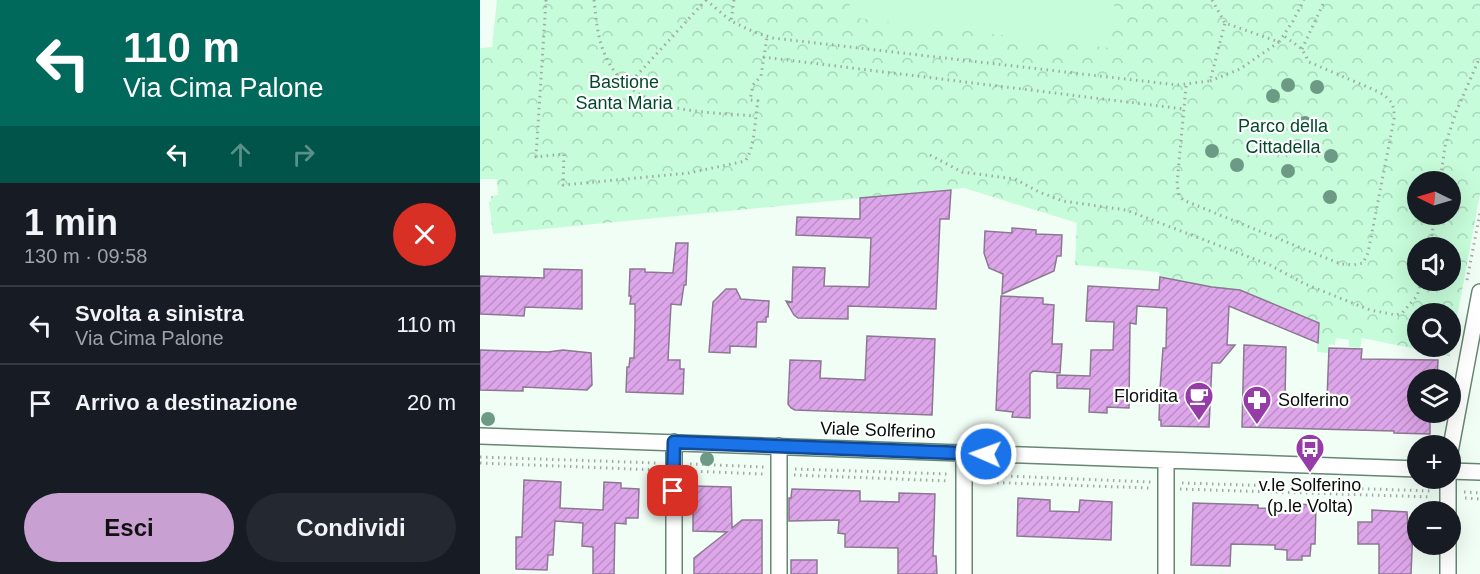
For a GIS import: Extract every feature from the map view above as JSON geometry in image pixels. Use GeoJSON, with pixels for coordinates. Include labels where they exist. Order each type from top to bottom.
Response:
{"type":"FeatureCollection","features":[{"type":"Feature","properties":{"kind":"street"},"geometry":{"type":"LineString","coordinates":[[1453,435],[1480,292]]}},
{"type":"Feature","properties":{"kind":"street","name":"Viale Solferino"},"geometry":{"type":"LineString","coordinates":[[480,436],[1407,470]]}},
{"type":"Feature","properties":{"kind":"street"},"geometry":{"type":"LineString","coordinates":[[674,442],[674,574]]}},
{"type":"Feature","properties":{"kind":"street"},"geometry":{"type":"LineString","coordinates":[[779,446],[779,574]]}},
{"type":"Feature","properties":{"kind":"street"},"geometry":{"type":"LineString","coordinates":[[964,453],[964,574]]}},
{"type":"Feature","properties":{"kind":"street"},"geometry":{"type":"LineString","coordinates":[[1166,461],[1166,574]]}},
{"type":"Feature","properties":{"kind":"street"},"geometry":{"type":"LineString","coordinates":[[1461,471],[1480,472]]}},
{"type":"Feature","properties":{"kind":"street"},"geometry":{"type":"LineString","coordinates":[[1448,555],[1448,574]]}},
{"type":"Feature","properties":{"kind":"path"},"geometry":{"type":"LineString","coordinates":[[546,0],[536,157],[564,154],[563,185],[674,175],[742,163],[750,153],[758,101],[750,100],[753,85],[761,76],[767,37]]}},
{"type":"Feature","properties":{"kind":"path"},"geometry":{"type":"LineString","coordinates":[[594,0],[603,49],[613,68],[628,85],[644,97],[669,108],[755,116]]}},
{"type":"Feature","properties":{"kind":"path"},"geometry":{"type":"LineString","coordinates":[[628,85],[706,0],[731,21],[767,37],[1186,85],[1210,81],[1240,69],[1279,42],[1304,0]]}},
{"type":"Feature","properties":{"kind":"path"},"geometry":{"type":"LineString","coordinates":[[731,21],[734,0]]}},
{"type":"Feature","properties":{"kind":"path"},"geometry":{"type":"LineString","coordinates":[[1212,0],[1225,23],[1279,42]]}},
{"type":"Feature","properties":{"kind":"path"},"geometry":{"type":"LineString","coordinates":[[1302,49],[1325,0]]}},
{"type":"Feature","properties":{"kind":"path"},"geometry":{"type":"LineString","coordinates":[[1210,81],[1225,23]]}},
{"type":"Feature","properties":{"kind":"path"},"geometry":{"type":"LineString","coordinates":[[1186,85],[1177,184],[1179,195],[1183,200],[1341,264],[1359,265],[1366,259],[1368,253],[1394,119],[1394,106],[1379,92],[1309,62],[1302,49],[1284,36]]}},
{"type":"Feature","properties":{"kind":"path"},"geometry":{"type":"LineString","coordinates":[[763,57],[1184,109]]}},
{"type":"Feature","properties":{"kind":"path"},"geometry":{"type":"LineString","coordinates":[[1442,171],[1445,146],[1452,123],[1480,57]]}},
{"type":"Feature","properties":{"kind":"path"},"geometry":{"type":"LineString","coordinates":[[930,155],[968,174],[1015,179],[1053,198],[1071,203],[1126,210],[1270,265],[1305,284],[1370,310],[1396,315],[1402,313],[1419,291]]}},
{"type":"Feature","properties":{"kind":"green space"},"geometry":{"type":"Polygon","coordinates":[[[497,0],[1480,0],[1480,194],[1460,303],[1407,303],[1407,347],[1362,338],[1360,348],[1349,347],[1349,340],[1336,338],[1335,345],[1329,344],[1328,353],[1317,352],[1319,323],[1240,290],[1160,277],[1159,272],[1075,265],[1077,223],[964,188],[493,234],[489,202],[491,196],[498,195],[497,179],[480,179],[480,48],[492,47],[497,0]]]}},
{"type":"Feature","properties":{"kind":"green space"},"geometry":{"type":"Polygon","coordinates":[[[850,0],[1115,0],[1110,48],[848,17],[850,0]]]}},
{"type":"Feature","properties":{"kind":"building"},"geometry":{"type":"Polygon","coordinates":[[[951,190],[949,219],[940,219],[936,309],[848,306],[848,319],[798,318],[794,315],[786,301],[792,302],[793,267],[825,268],[824,286],[869,287],[871,238],[796,235],[797,217],[860,219],[860,198],[951,190]]]}},
{"type":"Feature","properties":{"kind":"building"},"geometry":{"type":"Polygon","coordinates":[[[1012,228],[1036,230],[1036,234],[1062,235],[1061,256],[1057,256],[1054,271],[1002,294],[1003,274],[989,268],[984,253],[985,231],[1012,233],[1012,228]]]}},
{"type":"Feature","properties":{"kind":"building"},"geometry":{"type":"Polygon","coordinates":[[[676,243],[688,243],[686,285],[684,285],[681,305],[671,304],[668,360],[680,360],[680,369],[684,369],[683,394],[626,392],[627,367],[629,367],[630,358],[634,358],[635,304],[630,304],[630,269],[673,273],[676,243]]]}},
{"type":"Feature","properties":{"kind":"building"},"geometry":{"type":"Polygon","coordinates":[[[544,269],[582,270],[582,309],[525,307],[524,316],[480,314],[480,276],[544,278],[544,269]]]}},
{"type":"Feature","properties":{"kind":"building"},"geometry":{"type":"Polygon","coordinates":[[[1160,277],[1240,290],[1319,323],[1318,343],[1229,306],[1227,345],[1235,345],[1220,363],[1212,363],[1209,427],[1161,426],[1161,420],[1159,420],[1160,389],[1163,348],[1166,348],[1167,308],[1137,306],[1136,324],[1130,323],[1129,408],[1107,407],[1107,413],[1089,412],[1090,389],[1057,388],[1057,375],[1090,376],[1091,350],[1113,350],[1114,322],[1086,321],[1088,286],[1159,290],[1160,277]]]}},
{"type":"Feature","properties":{"kind":"building"},"geometry":{"type":"Polygon","coordinates":[[[726,289],[736,289],[741,299],[769,301],[766,322],[757,322],[756,347],[730,346],[730,353],[709,352],[713,302],[726,289]]]}},
{"type":"Feature","properties":{"kind":"building"},"geometry":{"type":"Polygon","coordinates":[[[1001,296],[1043,298],[1043,304],[1054,305],[1052,344],[1062,344],[1060,373],[1033,371],[1030,374],[1030,418],[1012,417],[1013,412],[996,410],[1001,296]]]}},
{"type":"Feature","properties":{"kind":"building"},"geometry":{"type":"Polygon","coordinates":[[[867,336],[935,339],[932,415],[791,408],[788,404],[790,360],[821,361],[820,378],[865,380],[867,336]]]}},
{"type":"Feature","properties":{"kind":"building"},"geometry":{"type":"Polygon","coordinates":[[[1244,345],[1286,347],[1285,398],[1327,399],[1329,348],[1362,349],[1361,359],[1438,360],[1438,369],[1407,369],[1407,423],[1430,423],[1430,434],[1242,427],[1244,345]]]}},
{"type":"Feature","properties":{"kind":"building"},"geometry":{"type":"Polygon","coordinates":[[[480,350],[548,352],[563,350],[591,353],[592,385],[587,390],[523,387],[523,391],[480,390],[480,350]]]}},
{"type":"Feature","properties":{"kind":"building"},"geometry":{"type":"Polygon","coordinates":[[[524,480],[561,482],[560,508],[603,510],[604,482],[621,483],[621,488],[639,489],[638,518],[626,518],[626,524],[615,523],[614,574],[593,574],[593,547],[582,546],[583,523],[555,521],[553,555],[548,555],[547,570],[516,569],[516,537],[522,537],[524,480]]]}},
{"type":"Feature","properties":{"kind":"building"},"geometry":{"type":"Polygon","coordinates":[[[693,486],[731,487],[732,528],[742,520],[762,520],[762,574],[694,574],[694,558],[727,532],[693,531],[693,486]]]}},
{"type":"Feature","properties":{"kind":"building"},"geometry":{"type":"Polygon","coordinates":[[[792,489],[860,491],[860,501],[899,502],[899,493],[935,494],[933,556],[936,556],[937,574],[898,574],[898,548],[845,547],[845,534],[838,533],[839,520],[789,521],[789,498],[791,498],[792,489]]]}},
{"type":"Feature","properties":{"kind":"building"},"geometry":{"type":"Polygon","coordinates":[[[1018,498],[1050,500],[1050,511],[1079,512],[1080,500],[1112,502],[1111,540],[1017,536],[1018,498]]]}},
{"type":"Feature","properties":{"kind":"building"},"geometry":{"type":"Polygon","coordinates":[[[1193,503],[1258,505],[1258,508],[1295,509],[1295,504],[1316,505],[1315,544],[1311,544],[1310,556],[1302,556],[1302,560],[1287,560],[1287,550],[1275,549],[1275,545],[1231,544],[1230,566],[1191,565],[1193,503]]]}},
{"type":"Feature","properties":{"kind":"building"},"geometry":{"type":"Polygon","coordinates":[[[1372,510],[1407,512],[1407,555],[1412,555],[1411,574],[1379,574],[1379,544],[1358,544],[1358,522],[1372,522],[1372,510]]]}},
{"type":"Feature","properties":{"kind":"building"},"geometry":{"type":"Polygon","coordinates":[[[791,560],[817,560],[817,574],[791,574],[791,560]]]}},
{"type":"Feature","properties":{"kind":"place","name":"Floridita"},"geometry":{"type":"Point","coordinates":[1199,422]}},
{"type":"Feature","properties":{"kind":"place","name":"Solferino"},"geometry":{"type":"Point","coordinates":[1257,426]}},
{"type":"Feature","properties":{"kind":"place","name":"v.le Solferino (p.le Volta)"},"geometry":{"type":"Point","coordinates":[1310,474]}},
{"type":"Feature","properties":{"kind":"route"},"geometry":{"type":"LineString","coordinates":[[673,491],[674,442],[986,454]]}},
{"type":"Feature","properties":{"kind":"park label","name":"Bastione Santa Maria"},"geometry":{"type":"Point","coordinates":[624,92]}},
{"type":"Feature","properties":{"kind":"park label","name":"Parco della Cittadella"},"geometry":{"type":"Point","coordinates":[1283,136]}}]}
